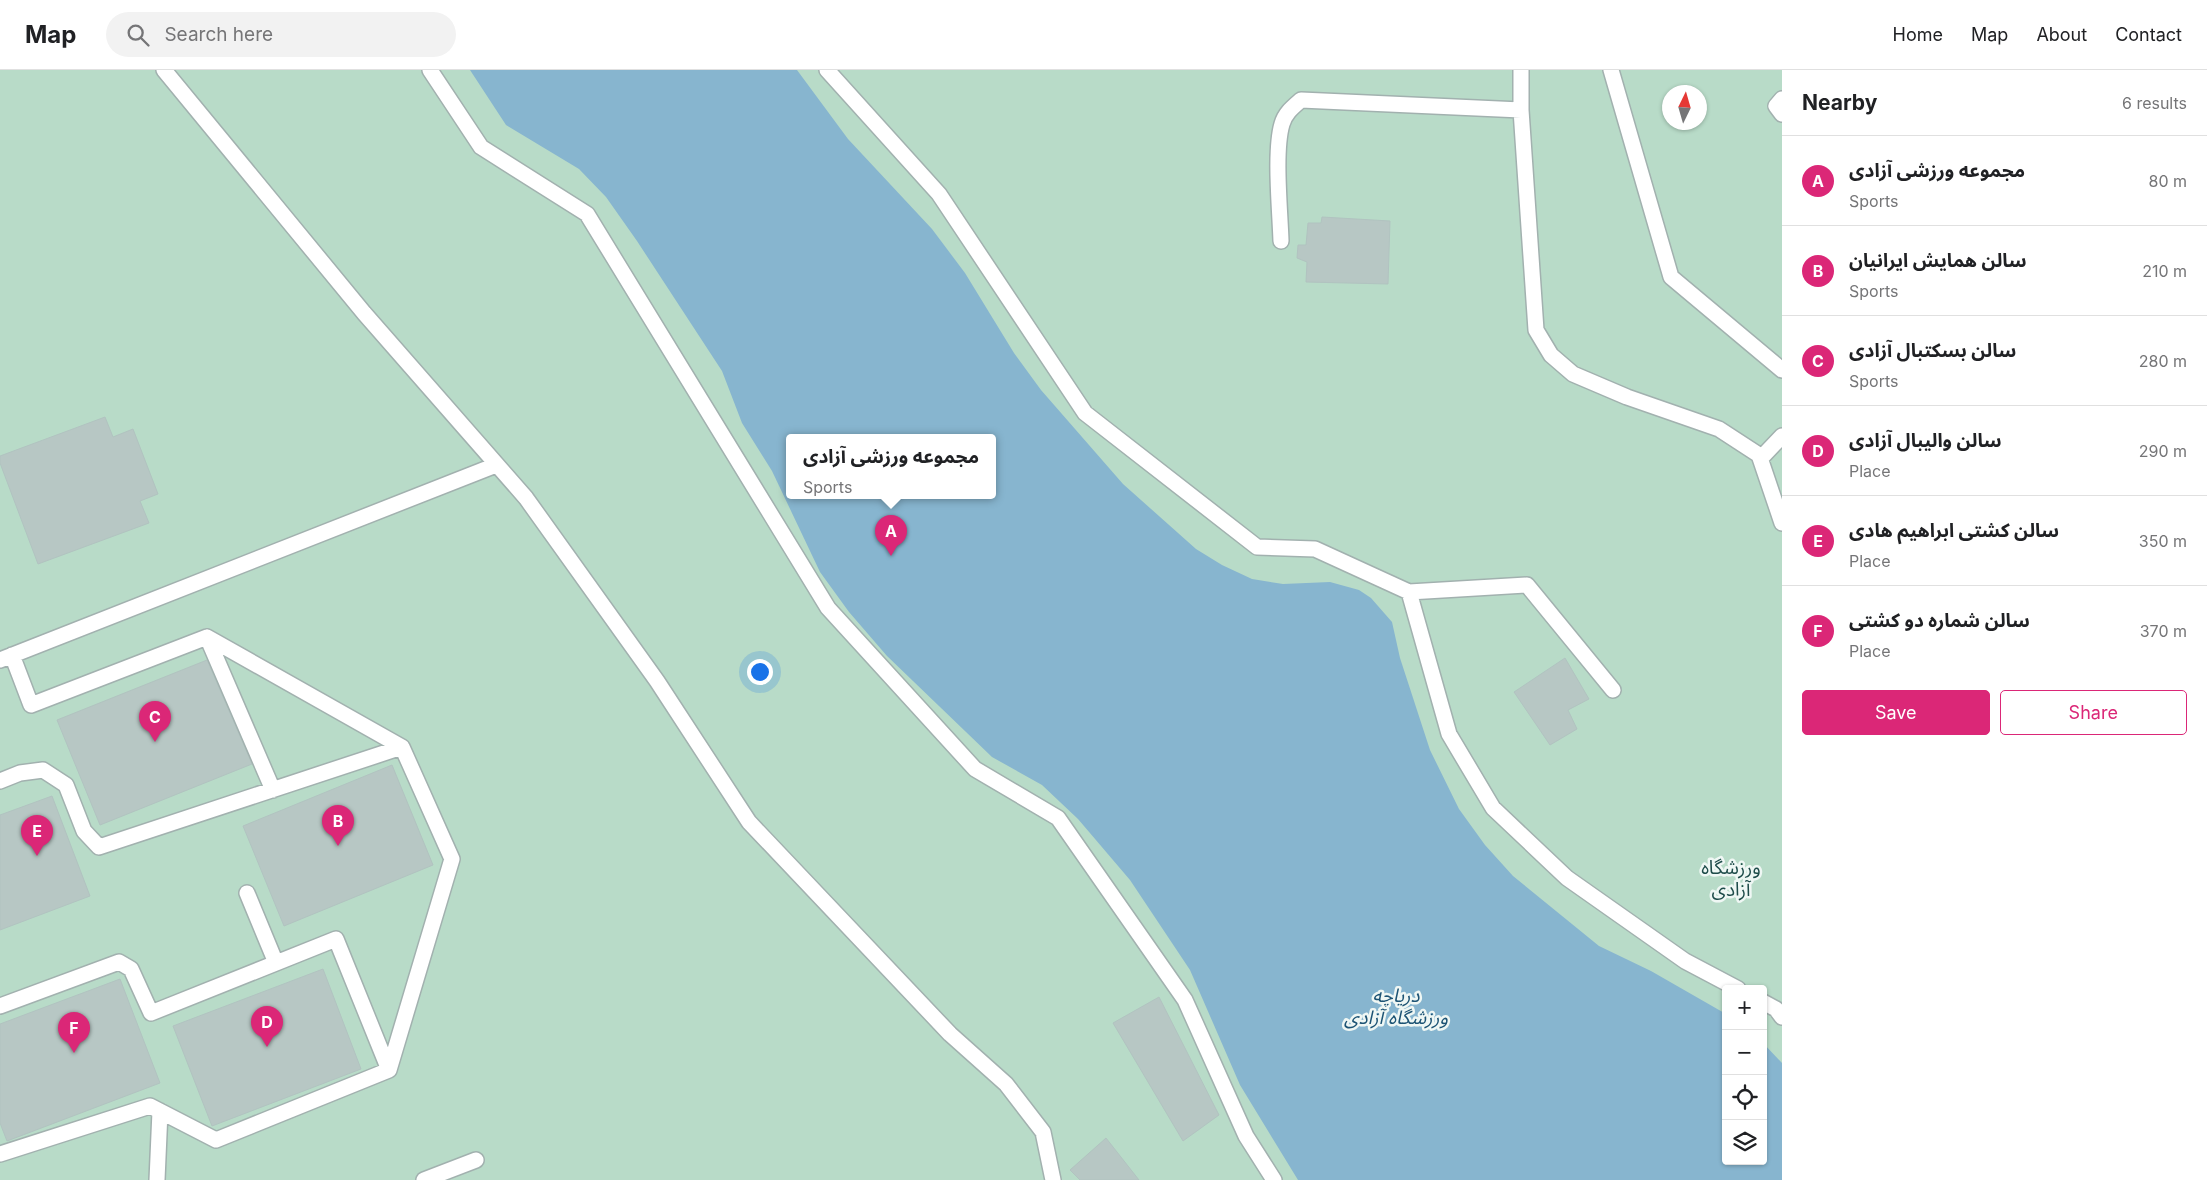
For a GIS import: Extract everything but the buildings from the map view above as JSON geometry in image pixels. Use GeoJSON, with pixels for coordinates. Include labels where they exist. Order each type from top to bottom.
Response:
{"type":"FeatureCollection","features":[{"type":"Feature","properties":{"kind":"lane"},"geometry":{"type":"LineString","coordinates":[[164,70],[364,313],[526,498],[651,673],[749,822],[950,1034],[1006,1084],[1043,1132],[1053,1180]]}},
{"type":"Feature","properties":{"kind":"lane"},"geometry":{"type":"LineString","coordinates":[[430,70],[481,148],[587,214],[828,608],[975,769],[1058,818],[1185,1000],[1246,1136],[1274,1180]]}},
{"type":"Feature","properties":{"kind":"lane"},"geometry":{"type":"LineString","coordinates":[[827,70],[939,194],[1085,413],[1257,546],[1315,549],[1409,592],[1527,585],[1613,690]]}},
{"type":"Feature","properties":{"kind":"lane"},"geometry":{"type":"LineString","coordinates":[[1521,70],[1521,110],[1536,330],[1551,355],[1573,374],[1627,397],[1719,429],[1762,457],[1782,436]]}},
{"type":"Feature","properties":{"kind":"lane"},"geometry":{"type":"LineString","coordinates":[[1611,70],[1671,277],[1782,370]]}},
{"type":"Feature","properties":{"kind":"lane"},"geometry":{"type":"LineString","coordinates":[[1782,99],[1776,106],[1782,114]]}},
{"type":"Feature","properties":{"kind":"lane"},"geometry":{"type":"LineString","coordinates":[[1281,241],[1280,155],[1282,124],[1288,110],[1301,100],[1521,110]]}},
{"type":"Feature","properties":{"kind":"lane"},"geometry":{"type":"LineString","coordinates":[[1758,455],[1782,523]]}},
{"type":"Feature","properties":{"kind":"lane"},"geometry":{"type":"LineString","coordinates":[[207,637],[32,705],[6,657],[496,465]]}},
{"type":"Feature","properties":{"kind":"lane"},"geometry":{"type":"LineString","coordinates":[[1409,592],[1449,734],[1493,808],[1568,878],[1685,961],[1730,985]]}},
{"type":"Feature","properties":{"kind":"lane"},"geometry":{"type":"LineString","coordinates":[[207,637],[402,747],[452,859],[389,1070]]}},
{"type":"Feature","properties":{"kind":"lane"},"geometry":{"type":"LineString","coordinates":[[207,637],[273,790]]}},
{"type":"Feature","properties":{"kind":"lane"},"geometry":{"type":"LineString","coordinates":[[0,781],[20,773],[43,770],[66,785],[84,832],[99,847],[402,747]]}},
{"type":"Feature","properties":{"kind":"lane"},"geometry":{"type":"LineString","coordinates":[[248,893],[276,963]]}},
{"type":"Feature","properties":{"kind":"lane"},"geometry":{"type":"LineString","coordinates":[[0,1006],[119,962],[131,969],[151,1013],[336,939],[389,1070]]}},
{"type":"Feature","properties":{"kind":"lane"},"geometry":{"type":"LineString","coordinates":[[1767,1004],[1776,1009],[1782,1018]]}},
{"type":"Feature","properties":{"kind":"lane"},"geometry":{"type":"LineString","coordinates":[[0,1154],[150,1106],[197,1132],[216,1140],[389,1070]]}},
{"type":"Feature","properties":{"kind":"lane"},"geometry":{"type":"LineString","coordinates":[[156,1180],[160,1111]]}},
{"type":"Feature","properties":{"kind":"lane"},"geometry":{"type":"LineString","coordinates":[[424,1180],[476,1160]]}},
{"type":"Feature","properties":{"kind":"green space"},"geometry":{"type":"Polygon","coordinates":[[[0,70],[1782,70],[1782,1180],[0,1180],[0,70]]]}},
{"type":"Feature","properties":{"kind":"water","name":"دریاچه ورزشگاه آزادی"},"geometry":{"type":"Polygon","coordinates":[[[470,70],[797,70],[848,139],[932,229],[965,273],[1014,353],[1041,390],[1123,484],[1196,549],[1222,565],[1252,579],[1283,584],[1330,582],[1359,590],[1371,598],[1392,622],[1400,658],[1430,750],[1459,809],[1485,845],[1513,876],[1599,946],[1651,971],[1722,1012],[1722,1165],[1767,1165],[1767,1047],[1782,1063],[1782,1180],[1298,1180],[1240,1085],[1190,970],[1130,880],[1078,819],[1042,785],[992,757],[887,656],[849,612],[820,572],[772,471],[742,423],[722,371],[606,197],[579,169],[506,125],[470,70]]]}},
{"type":"Feature","properties":{"kind":"place","name":"مجموعه ورزشی آزادی"},"geometry":{"type":"Point","coordinates":[891,556]}},
{"type":"Feature","properties":{"kind":"place","name":"سالن بسکتبال آزادی"},"geometry":{"type":"Point","coordinates":[155,742]}},
{"type":"Feature","properties":{"kind":"place","name":"سالن همایش ایرانیان"},"geometry":{"type":"Point","coordinates":[338,846]}},
{"type":"Feature","properties":{"kind":"place","name":"سالن کشتی ابراهیم هادی"},"geometry":{"type":"Point","coordinates":[37,856]}},
{"type":"Feature","properties":{"kind":"place","name":"سالن والیبال آزادی"},"geometry":{"type":"Point","coordinates":[267,1047]}},
{"type":"Feature","properties":{"kind":"place","name":"سالن شماره دو کشتی"},"geometry":{"type":"Point","coordinates":[74,1053]}},
{"type":"Feature","properties":{"kind":"district","name":"ورزشگاه آزادی"},"geometry":{"type":"Point","coordinates":[1731,878]}}]}
